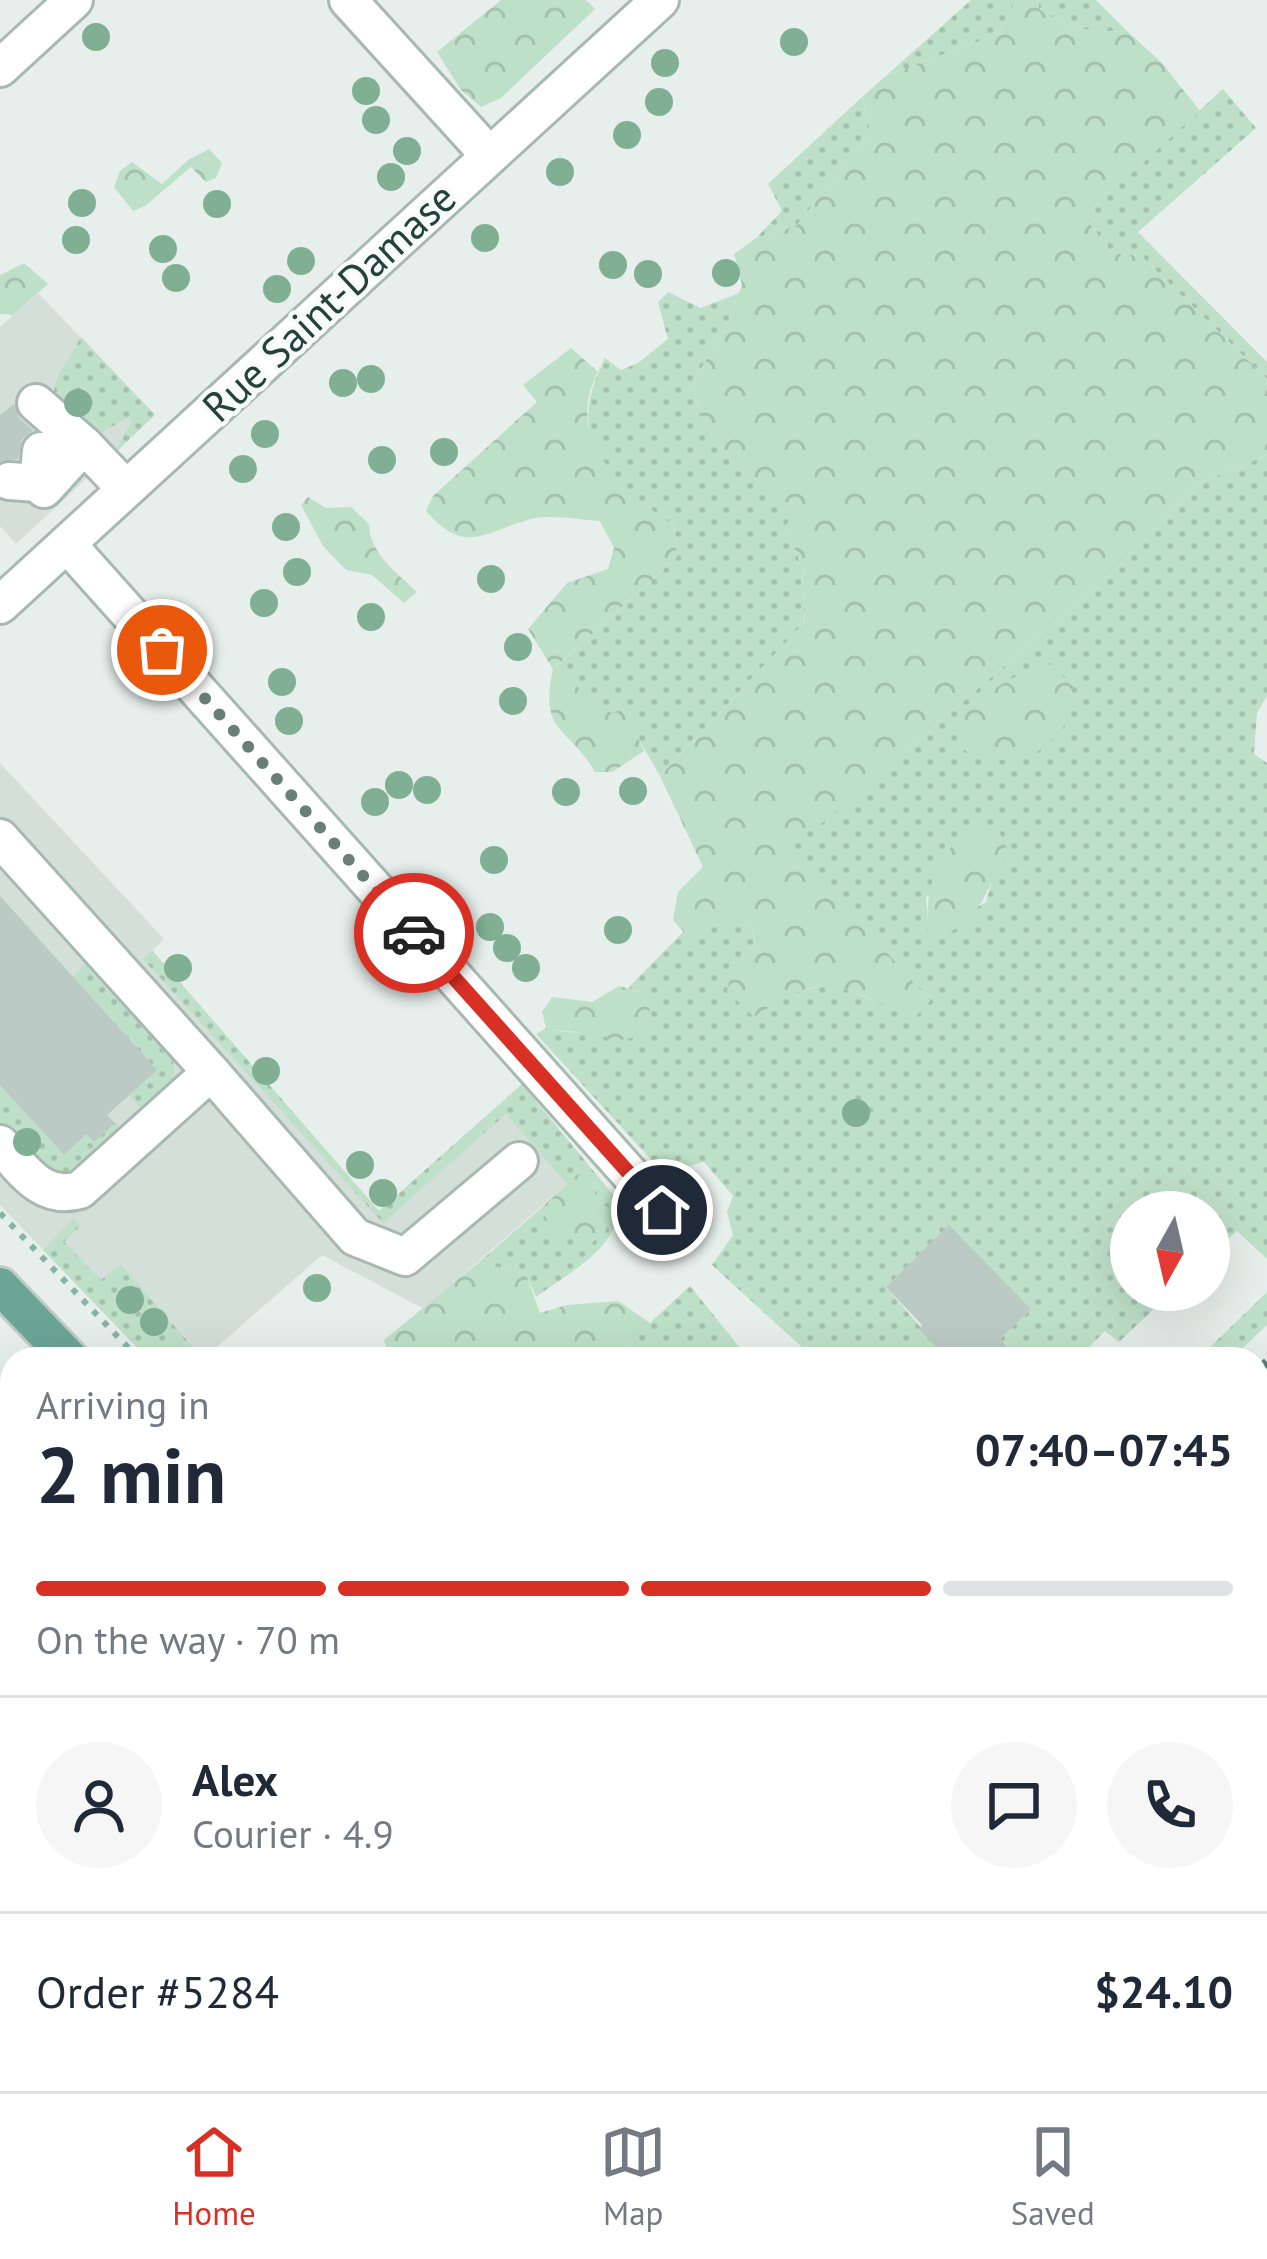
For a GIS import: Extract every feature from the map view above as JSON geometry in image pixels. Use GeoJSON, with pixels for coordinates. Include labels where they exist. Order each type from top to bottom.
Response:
{"type":"FeatureCollection","features":[{"type":"Feature","properties":{"kind":"main road"},"geometry":{"type":"LineString","coordinates":[[0,1286],[58,1347]]}},
{"type":"Feature","properties":{"kind":"street"},"geometry":{"type":"LineString","coordinates":[[0,68],[74,0]]}},
{"type":"Feature","properties":{"kind":"street"},"geometry":{"type":"LineString","coordinates":[[347,0],[489,155]]}},
{"type":"Feature","properties":{"kind":"street","name":"Rue Saint-Damase"},"geometry":{"type":"LineString","coordinates":[[0,605],[660,0]]}},
{"type":"Feature","properties":{"kind":"street"},"geometry":{"type":"LineString","coordinates":[[36,403],[126,489]]}},
{"type":"Feature","properties":{"kind":"street"},"geometry":{"type":"LineString","coordinates":[[84,445],[33,476],[75,536],[662,1210]]}},
{"type":"Feature","properties":{"kind":"street"},"geometry":{"type":"LineString","coordinates":[[0,838],[355,1237],[405,1257],[519,1162]]}},
{"type":"Feature","properties":{"kind":"street"},"geometry":{"type":"LineString","coordinates":[[0,1144],[43,1189],[80,1190],[211,1072]]}},
{"type":"Feature","properties":{"kind":"path"},"geometry":{"type":"LineString","coordinates":[[0,1213],[128,1347]]}},
{"type":"Feature","properties":{"kind":"shaded area"},"geometry":{"type":"Polygon","coordinates":[[[38,293],[155,415],[16,544],[0,526],[0,327],[38,293]]]}},
{"type":"Feature","properties":{"kind":"shaded area"},"geometry":{"type":"Polygon","coordinates":[[[0,763],[164,939],[152,951],[379,1211],[499,1105],[567,1184],[424,1309],[322,1255],[217,1347],[136,1347],[0,1205],[0,763]]]}},
{"type":"Feature","properties":{"kind":"green space"},"geometry":{"type":"Polygon","coordinates":[[[501,0],[586,0],[595,9],[501,98],[481,107],[461,90],[437,52],[501,0]]]}},
{"type":"Feature","properties":{"kind":"green space"},"geometry":{"type":"Polygon","coordinates":[[[971,0],[1011,0],[1014,9],[999,34],[887,75],[971,0]]]}},
{"type":"Feature","properties":{"kind":"green space"},"geometry":{"type":"Polygon","coordinates":[[[1011,0],[1039,0],[1039,9],[1081,29],[1127,31],[1161,62],[1200,111],[1084,216],[1112,253],[1141,256],[1267,379],[1267,455],[1199,483],[1113,572],[821,824],[787,840],[930,1001],[915,1017],[850,991],[818,987],[779,1001],[754,1017],[727,991],[733,964],[756,946],[751,925],[721,922],[693,942],[673,920],[678,892],[703,867],[660,776],[805,622],[802,569],[787,525],[793,507],[717,442],[692,384],[726,327],[742,285],[734,254],[756,238],[796,226],[871,133],[862,97],[887,75],[999,34],[1013,9],[1011,0]]]}},
{"type":"Feature","properties":{"kind":"green space"},"geometry":{"type":"Polygon","coordinates":[[[1039,0],[1096,0],[1127,31],[1071,26],[1039,9],[1039,0]]]}},
{"type":"Feature","properties":{"kind":"green space"},"geometry":{"type":"Polygon","coordinates":[[[1223,89],[1256,128],[1138,232],[1267,362],[1267,379],[1141,256],[1112,253],[1084,216],[1223,89]]]}},
{"type":"Feature","properties":{"kind":"green space"},"geometry":{"type":"Polygon","coordinates":[[[862,97],[871,133],[796,226],[756,238],[782,211],[768,184],[862,97]]]}},
{"type":"Feature","properties":{"kind":"green space"},"geometry":{"type":"Polygon","coordinates":[[[209,149],[222,163],[216,178],[206,182],[191,167],[133,211],[114,187],[120,171],[132,162],[162,184],[188,160],[209,149]]]}},
{"type":"Feature","properties":{"kind":"green space"},"geometry":{"type":"Polygon","coordinates":[[[24,263],[48,284],[13,315],[0,314],[0,275],[24,263]]]}},
{"type":"Feature","properties":{"kind":"green space"},"geometry":{"type":"Polygon","coordinates":[[[668,292],[701,308],[739,293],[726,327],[692,384],[717,442],[743,469],[794,507],[787,525],[802,569],[805,622],[660,776],[638,738],[553,669],[677,557],[674,526],[612,475],[591,436],[588,413],[605,358],[621,370],[668,339],[658,302],[668,292]]]}},
{"type":"Feature","properties":{"kind":"green space"},"geometry":{"type":"Polygon","coordinates":[[[81,337],[155,415],[114,454],[131,422],[128,417],[101,433],[83,433],[55,397],[58,378],[81,337]]]}},
{"type":"Feature","properties":{"kind":"green space"},"geometry":{"type":"Polygon","coordinates":[[[571,348],[598,372],[589,397],[593,441],[618,480],[674,526],[677,557],[554,668],[611,713],[637,705],[638,738],[644,751],[612,772],[595,772],[553,718],[553,669],[528,629],[567,583],[608,569],[614,548],[600,521],[539,518],[465,537],[440,525],[426,511],[433,496],[537,402],[523,385],[571,348]]]}},
{"type":"Feature","properties":{"kind":"green space"},"geometry":{"type":"Polygon","coordinates":[[[1267,455],[1267,696],[1257,713],[1254,754],[1267,763],[1267,1259],[1237,1231],[1230,1238],[1230,1191],[1110,1191],[1110,1311],[1152,1311],[1119,1342],[1105,1331],[1089,1347],[1008,1347],[1000,1339],[1030,1310],[949,1226],[886,1287],[938,1347],[802,1347],[712,1265],[733,1235],[727,1212],[733,1196],[704,1162],[668,1171],[658,1167],[536,1034],[546,1028],[577,1032],[599,1027],[641,992],[628,988],[684,931],[693,941],[721,921],[751,925],[756,946],[733,964],[788,994],[832,984],[915,1017],[929,1000],[786,840],[909,748],[1113,572],[1199,483],[1267,455]],[[994,874],[926,897],[929,935],[986,902],[994,874]]]}},
{"type":"Feature","properties":{"kind":"green space"},"geometry":{"type":"Polygon","coordinates":[[[308,497],[326,508],[351,507],[369,524],[374,544],[386,562],[417,592],[404,603],[372,575],[346,570],[323,546],[301,505],[308,497]]]}},
{"type":"Feature","properties":{"kind":"green space"},"geometry":{"type":"Polygon","coordinates":[[[1051,664],[1073,687],[1069,721],[1042,749],[1003,760],[957,745],[956,724],[977,703],[1010,679],[1051,664]]]}},
{"type":"Feature","properties":{"kind":"green space"},"geometry":{"type":"Polygon","coordinates":[[[971,829],[999,832],[1009,852],[970,918],[946,933],[928,935],[934,876],[948,852],[971,829]]]}},
{"type":"Feature","properties":{"kind":"green space"},"geometry":{"type":"Polygon","coordinates":[[[152,950],[379,1211],[522,1084],[619,1202],[612,1233],[591,1257],[536,1297],[526,1274],[478,1263],[540,1209],[559,1235],[578,1175],[567,1184],[506,1114],[383,1223],[143,959],[152,950]]]}},
{"type":"Feature","properties":{"kind":"green space"},"geometry":{"type":"Polygon","coordinates":[[[85,964],[173,1061],[170,1083],[142,1110],[129,1095],[157,1070],[73,977],[85,964]]]}},
{"type":"Feature","properties":{"kind":"green space"},"geometry":{"type":"Polygon","coordinates":[[[619,986],[641,992],[652,1014],[640,1036],[615,1041],[598,1034],[546,1028],[542,1012],[552,997],[592,1002],[619,986]]]}},
{"type":"Feature","properties":{"kind":"green space"},"geometry":{"type":"Polygon","coordinates":[[[0,1085],[63,1154],[86,1134],[94,1142],[115,1123],[122,1128],[68,1176],[44,1174],[0,1126],[0,1085]]]}},
{"type":"Feature","properties":{"kind":"green space"},"geometry":{"type":"Polygon","coordinates":[[[578,1174],[612,1212],[605,1232],[586,1248],[575,1238],[559,1236],[540,1209],[578,1174]]]}},
{"type":"Feature","properties":{"kind":"green space"},"geometry":{"type":"Polygon","coordinates":[[[74,1218],[80,1226],[64,1242],[101,1280],[121,1265],[193,1347],[136,1347],[43,1250],[74,1218]]]}},
{"type":"Feature","properties":{"kind":"green space"},"geometry":{"type":"Polygon","coordinates":[[[478,1263],[526,1274],[540,1313],[567,1305],[618,1301],[650,1323],[624,1347],[386,1347],[384,1340],[478,1263]]]}},
{"type":"Feature","properties":{"kind":"green space"},"geometry":{"type":"Polygon","coordinates":[[[690,1286],[739,1347],[623,1347],[690,1286]]]}},
{"type":"Feature","properties":{"kind":"green space"},"geometry":{"type":"Polygon","coordinates":[[[1267,1292],[1267,1325],[1244,1347],[1210,1347],[1267,1292]]]}},
{"type":"Feature","properties":{"kind":"building"},"geometry":{"type":"Polygon","coordinates":[[[14,404],[20,419],[33,430],[22,439],[18,459],[0,461],[0,415],[14,404]]]}},
{"type":"Feature","properties":{"kind":"building"},"geometry":{"type":"Polygon","coordinates":[[[0,896],[157,1070],[107,1115],[115,1123],[94,1142],[86,1134],[64,1155],[0,1085],[0,896]]]}},
{"type":"Feature","properties":{"kind":"building"},"geometry":{"type":"Polygon","coordinates":[[[949,1225],[1031,1309],[1000,1339],[1008,1347],[936,1347],[886,1287],[949,1225]]]}},
{"type":"Feature","properties":{"kind":"way so far"},"geometry":{"type":"LineString","coordinates":[[162,650],[414,933]]}},
{"type":"Feature","properties":{"kind":"route"},"geometry":{"type":"LineString","coordinates":[[414,933],[662,1210]]}}]}
